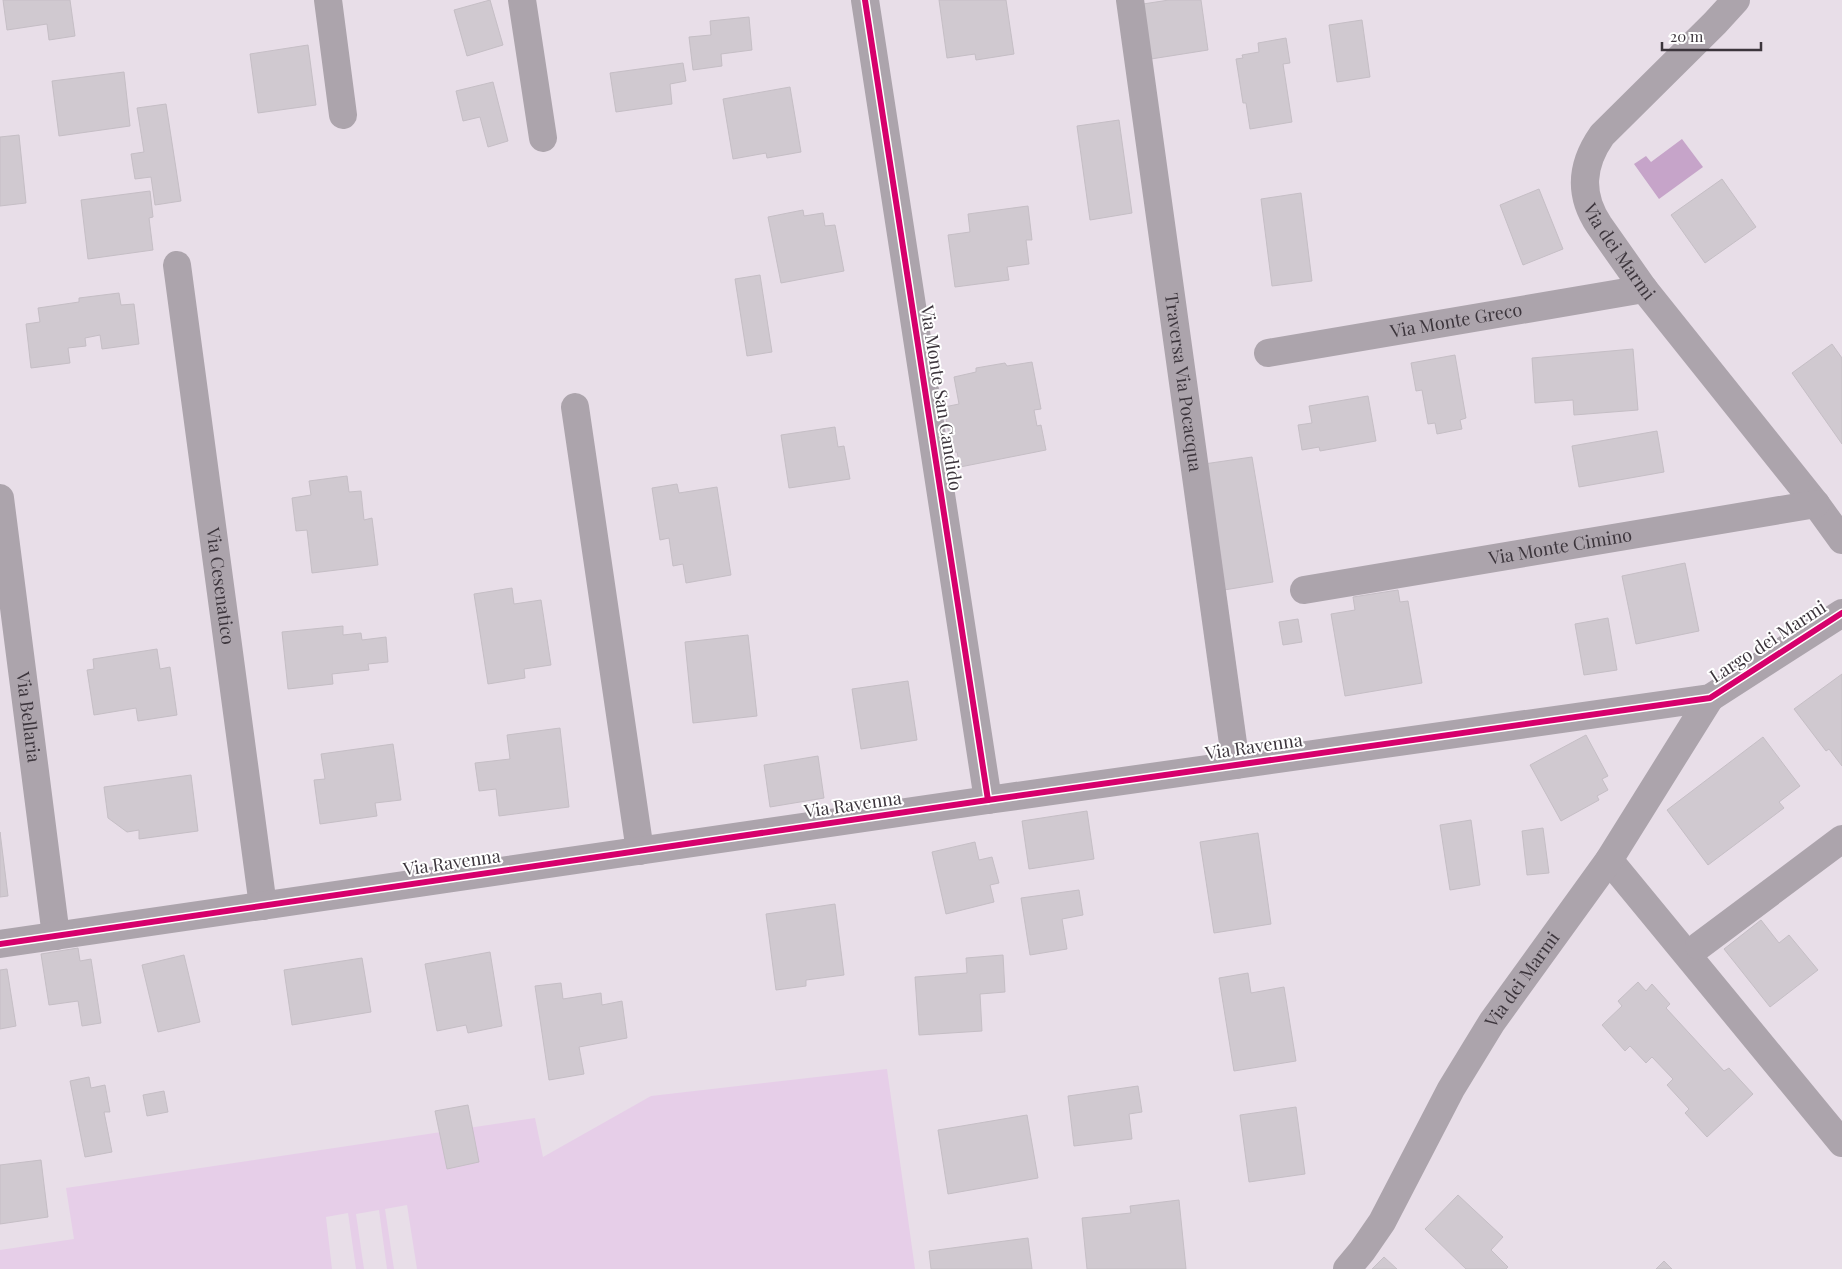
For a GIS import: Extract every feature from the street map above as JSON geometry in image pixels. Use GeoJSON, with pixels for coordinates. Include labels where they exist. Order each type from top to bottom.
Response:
{"type":"FeatureCollection","features":[{"type":"Feature","properties":{"kind":"street"},"geometry":{"type":"LineString","coordinates":[[328,0],[343,115]]}},
{"type":"Feature","properties":{"kind":"street"},"geometry":{"type":"LineString","coordinates":[[522,0],[543,138]]}},
{"type":"Feature","properties":{"kind":"street","name":"Via Monte San Candido"},"geometry":{"type":"LineString","coordinates":[[865,0],[988,800]]}},
{"type":"Feature","properties":{"kind":"street","name":"Traversa Via Pocacqua"},"geometry":{"type":"LineString","coordinates":[[1130,0],[1236,765]]}},
{"type":"Feature","properties":{"kind":"street","name":"Via dei Marmi"},"geometry":{"type":"LineString","coordinates":[[1736,0],[1607,130],[1591,154],[1586,177],[1586,197],[1588,205],[1599,225],[1644,289],[1816,504]]}},
{"type":"Feature","properties":{"kind":"street","name":"Via Cesenatico"},"geometry":{"type":"LineString","coordinates":[[177,265],[263,906]]}},
{"type":"Feature","properties":{"kind":"street","name":"Via Monte Greco"},"geometry":{"type":"LineString","coordinates":[[1268,353],[1644,289]]}},
{"type":"Feature","properties":{"kind":"street"},"geometry":{"type":"LineString","coordinates":[[575,407],[640,851]]}},
{"type":"Feature","properties":{"kind":"street","name":"Via Bellaria"},"geometry":{"type":"LineString","coordinates":[[0,498],[56,936]]}},
{"type":"Feature","properties":{"kind":"street"},"geometry":{"type":"LineString","coordinates":[[1816,504],[1842,540]]}},
{"type":"Feature","properties":{"kind":"street","name":"Via Monte Cimino"},"geometry":{"type":"LineString","coordinates":[[1304,590],[1816,504]]}},
{"type":"Feature","properties":{"kind":"street","name":"Largo dei Marmi"},"geometry":{"type":"LineString","coordinates":[[1710,698],[1841,616]]}},
{"type":"Feature","properties":{"kind":"street","name":"Via Ravenna"},"geometry":{"type":"LineString","coordinates":[[0,944],[988,800],[1710,698]]}},
{"type":"Feature","properties":{"kind":"street","name":"Via dei Marmi"},"geometry":{"type":"LineString","coordinates":[[1347,1269],[1375,1233],[1393,1203],[1451,1089],[1492,1022],[1609,860],[1710,698]]}},
{"type":"Feature","properties":{"kind":"street"},"geometry":{"type":"LineString","coordinates":[[1699,946],[1842,839]]}},
{"type":"Feature","properties":{"kind":"street"},"geometry":{"type":"LineString","coordinates":[[1609,860],[1842,1143]]}},
{"type":"Feature","properties":{"kind":"shaded area"},"geometry":{"type":"Polygon","coordinates":[[[1682,139],[1703,167],[1659,199],[1634,164],[1646,156],[1651,162],[1682,139]]]}},
{"type":"Feature","properties":{"kind":"shaded area"},"geometry":{"type":"Polygon","coordinates":[[[887,1069],[915,1269],[417,1269],[407,1205],[385,1209],[394,1269],[387,1269],[379,1210],[356,1214],[364,1269],[356,1269],[348,1213],[326,1217],[332,1269],[0,1269],[0,1250],[74,1239],[66,1188],[535,1118],[543,1157],[651,1096],[887,1069]]]}},
{"type":"Feature","properties":{"kind":"building"},"geometry":{"type":"Polygon","coordinates":[[[3,0],[70,0],[75,36],[49,40],[47,24],[7,30],[3,0]]]}},
{"type":"Feature","properties":{"kind":"building"},"geometry":{"type":"Polygon","coordinates":[[[490,0],[503,45],[467,56],[454,10],[490,0]]]}},
{"type":"Feature","properties":{"kind":"building"},"geometry":{"type":"Polygon","coordinates":[[[939,0],[1006,0],[1014,54],[976,60],[975,54],[947,58],[939,0]]]}},
{"type":"Feature","properties":{"kind":"building"},"geometry":{"type":"Polygon","coordinates":[[[1169,0],[1201,0],[1208,50],[1151,59],[1143,4],[1169,0]]]}},
{"type":"Feature","properties":{"kind":"building"},"geometry":{"type":"Polygon","coordinates":[[[749,17],[752,50],[721,54],[722,66],[693,70],[689,37],[711,35],[710,21],[749,17]]]}},
{"type":"Feature","properties":{"kind":"building"},"geometry":{"type":"Polygon","coordinates":[[[1362,20],[1370,77],[1337,82],[1329,25],[1362,20]]]}},
{"type":"Feature","properties":{"kind":"building"},"geometry":{"type":"Polygon","coordinates":[[[1286,38],[1290,63],[1283,64],[1292,122],[1250,129],[1246,103],[1243,103],[1236,59],[1243,58],[1242,55],[1259,52],[1258,43],[1286,38]]]}},
{"type":"Feature","properties":{"kind":"building"},"geometry":{"type":"Polygon","coordinates":[[[308,45],[316,105],[258,113],[250,54],[308,45]]]}},
{"type":"Feature","properties":{"kind":"building"},"geometry":{"type":"Polygon","coordinates":[[[683,63],[686,81],[670,84],[672,104],[616,112],[610,73],[683,63]]]}},
{"type":"Feature","properties":{"kind":"building"},"geometry":{"type":"Polygon","coordinates":[[[124,72],[130,126],[59,136],[52,81],[124,72]]]}},
{"type":"Feature","properties":{"kind":"building"},"geometry":{"type":"Polygon","coordinates":[[[493,82],[508,141],[488,147],[480,117],[463,121],[456,91],[493,82]]]}},
{"type":"Feature","properties":{"kind":"building"},"geometry":{"type":"Polygon","coordinates":[[[790,87],[801,152],[767,158],[766,153],[733,159],[723,99],[790,87]]]}},
{"type":"Feature","properties":{"kind":"building"},"geometry":{"type":"Polygon","coordinates":[[[166,104],[181,201],[155,205],[151,177],[135,179],[131,154],[144,152],[137,108],[166,104]]]}},
{"type":"Feature","properties":{"kind":"building"},"geometry":{"type":"Polygon","coordinates":[[[1119,120],[1132,213],[1090,220],[1077,126],[1119,120]]]}},
{"type":"Feature","properties":{"kind":"building"},"geometry":{"type":"Polygon","coordinates":[[[19,135],[26,203],[0,206],[0,137],[19,135]]]}},
{"type":"Feature","properties":{"kind":"building"},"geometry":{"type":"Polygon","coordinates":[[[1722,179],[1756,227],[1705,263],[1671,215],[1722,179]]]}},
{"type":"Feature","properties":{"kind":"building"},"geometry":{"type":"Polygon","coordinates":[[[1539,189],[1563,249],[1523,265],[1500,205],[1539,189]]]}},
{"type":"Feature","properties":{"kind":"building"},"geometry":{"type":"Polygon","coordinates":[[[150,191],[153,217],[149,218],[153,250],[88,259],[81,200],[150,191]]]}},
{"type":"Feature","properties":{"kind":"building"},"geometry":{"type":"Polygon","coordinates":[[[1301,193],[1312,281],[1272,286],[1261,199],[1301,193]]]}},
{"type":"Feature","properties":{"kind":"building"},"geometry":{"type":"Polygon","coordinates":[[[1028,206],[1032,240],[1026,240],[1029,264],[1007,267],[1009,280],[955,287],[948,235],[970,232],[968,214],[1028,206]]]}},
{"type":"Feature","properties":{"kind":"building"},"geometry":{"type":"Polygon","coordinates":[[[803,210],[804,216],[823,213],[825,226],[835,225],[844,271],[781,283],[768,217],[803,210]]]}},
{"type":"Feature","properties":{"kind":"building"},"geometry":{"type":"Polygon","coordinates":[[[760,275],[772,352],[747,356],[735,279],[760,275]]]}},
{"type":"Feature","properties":{"kind":"building"},"geometry":{"type":"Polygon","coordinates":[[[119,293],[121,305],[134,304],[139,344],[102,349],[100,335],[85,338],[86,346],[68,348],[70,363],[31,368],[26,324],[40,322],[38,308],[79,302],[79,298],[119,293]]]}},
{"type":"Feature","properties":{"kind":"building"},"geometry":{"type":"Polygon","coordinates":[[[1832,344],[1842,358],[1842,444],[1792,373],[1832,344]]]}},
{"type":"Feature","properties":{"kind":"building"},"geometry":{"type":"Polygon","coordinates":[[[1633,349],[1638,410],[1574,415],[1573,400],[1535,403],[1532,358],[1633,349]]]}},
{"type":"Feature","properties":{"kind":"building"},"geometry":{"type":"Polygon","coordinates":[[[1455,355],[1466,418],[1460,420],[1462,429],[1437,434],[1435,423],[1428,424],[1422,390],[1416,391],[1411,363],[1455,355]]]}},
{"type":"Feature","properties":{"kind":"building"},"geometry":{"type":"Polygon","coordinates":[[[1032,362],[1041,409],[1034,410],[1037,426],[1041,425],[1046,450],[960,467],[957,452],[952,452],[944,407],[959,404],[954,377],[976,372],[976,368],[1005,363],[1007,366],[1032,362]]]}},
{"type":"Feature","properties":{"kind":"building"},"geometry":{"type":"Polygon","coordinates":[[[1368,396],[1376,441],[1320,451],[1319,447],[1302,450],[1298,425],[1312,423],[1309,406],[1368,396]]]}},
{"type":"Feature","properties":{"kind":"building"},"geometry":{"type":"Polygon","coordinates":[[[835,427],[838,447],[844,446],[850,479],[789,488],[781,435],[835,427]]]}},
{"type":"Feature","properties":{"kind":"building"},"geometry":{"type":"Polygon","coordinates":[[[1657,431],[1664,472],[1579,487],[1572,446],[1657,431]]]}},
{"type":"Feature","properties":{"kind":"building"},"geometry":{"type":"Polygon","coordinates":[[[1252,457],[1273,582],[1224,590],[1204,464],[1252,457]]]}},
{"type":"Feature","properties":{"kind":"building"},"geometry":{"type":"Polygon","coordinates":[[[347,476],[349,492],[361,491],[364,520],[372,518],[378,565],[312,573],[307,530],[296,531],[292,498],[311,495],[309,481],[347,476]]]}},
{"type":"Feature","properties":{"kind":"building"},"geometry":{"type":"Polygon","coordinates":[[[677,484],[679,493],[717,487],[731,575],[686,583],[683,564],[673,566],[669,538],[660,540],[652,488],[677,484]]]}},
{"type":"Feature","properties":{"kind":"building"},"geometry":{"type":"Polygon","coordinates":[[[1685,563],[1699,631],[1636,644],[1622,576],[1685,563]]]}},
{"type":"Feature","properties":{"kind":"building"},"geometry":{"type":"Polygon","coordinates":[[[512,588],[514,604],[541,600],[551,665],[524,669],[525,678],[488,684],[474,594],[512,588]]]}},
{"type":"Feature","properties":{"kind":"building"},"geometry":{"type":"Polygon","coordinates":[[[1398,590],[1400,602],[1408,601],[1422,683],[1345,696],[1331,614],[1355,610],[1353,597],[1398,590]]]}},
{"type":"Feature","properties":{"kind":"building"},"geometry":{"type":"Polygon","coordinates":[[[1608,618],[1617,670],[1584,675],[1575,624],[1608,618]]]}},
{"type":"Feature","properties":{"kind":"building"},"geometry":{"type":"Polygon","coordinates":[[[1298,619],[1302,642],[1283,645],[1279,622],[1298,619]]]}},
{"type":"Feature","properties":{"kind":"building"},"geometry":{"type":"Polygon","coordinates":[[[343,626],[343,635],[361,633],[362,640],[386,637],[388,662],[368,664],[369,670],[332,674],[333,684],[288,689],[282,632],[343,626]]]}},
{"type":"Feature","properties":{"kind":"building"},"geometry":{"type":"Polygon","coordinates":[[[748,635],[757,716],[693,723],[685,642],[748,635]]]}},
{"type":"Feature","properties":{"kind":"building"},"geometry":{"type":"Polygon","coordinates":[[[157,649],[160,669],[170,667],[177,715],[138,721],[136,708],[94,715],[87,670],[94,669],[93,659],[157,649]]]}},
{"type":"Feature","properties":{"kind":"building"},"geometry":{"type":"Polygon","coordinates":[[[1842,674],[1842,766],[1829,749],[1826,751],[1794,709],[1842,674]]]}},
{"type":"Feature","properties":{"kind":"building"},"geometry":{"type":"Polygon","coordinates":[[[908,681],[917,740],[861,749],[852,689],[908,681]]]}},
{"type":"Feature","properties":{"kind":"building"},"geometry":{"type":"Polygon","coordinates":[[[560,728],[569,807],[499,816],[496,789],[479,791],[475,763],[510,759],[507,735],[560,728]]]}},
{"type":"Feature","properties":{"kind":"building"},"geometry":{"type":"Polygon","coordinates":[[[1586,735],[1608,776],[1602,779],[1608,790],[1597,796],[1599,800],[1561,821],[1530,765],[1586,735]]]}},
{"type":"Feature","properties":{"kind":"building"},"geometry":{"type":"Polygon","coordinates":[[[1763,737],[1800,786],[1779,802],[1784,808],[1708,865],[1667,810],[1763,737]]]}},
{"type":"Feature","properties":{"kind":"building"},"geometry":{"type":"Polygon","coordinates":[[[393,744],[401,800],[375,803],[377,816],[320,824],[314,780],[325,779],[321,754],[393,744]]]}},
{"type":"Feature","properties":{"kind":"building"},"geometry":{"type":"Polygon","coordinates":[[[818,756],[824,798],[770,807],[764,765],[818,756]]]}},
{"type":"Feature","properties":{"kind":"building"},"geometry":{"type":"Polygon","coordinates":[[[191,775],[198,831],[139,839],[139,830],[127,832],[108,818],[104,787],[191,775]]]}},
{"type":"Feature","properties":{"kind":"building"},"geometry":{"type":"Polygon","coordinates":[[[1087,811],[1094,859],[1029,869],[1022,821],[1087,811]]]}},
{"type":"Feature","properties":{"kind":"building"},"geometry":{"type":"Polygon","coordinates":[[[1471,820],[1480,885],[1450,890],[1440,825],[1471,820]]]}},
{"type":"Feature","properties":{"kind":"building"},"geometry":{"type":"Polygon","coordinates":[[[1543,828],[1549,873],[1527,875],[1522,831],[1543,828]]]}},
{"type":"Feature","properties":{"kind":"building"},"geometry":{"type":"Polygon","coordinates":[[[0,832],[8,896],[0,897],[0,832]]]}},
{"type":"Feature","properties":{"kind":"building"},"geometry":{"type":"Polygon","coordinates":[[[1258,833],[1271,924],[1214,933],[1200,842],[1258,833]]]}},
{"type":"Feature","properties":{"kind":"building"},"geometry":{"type":"Polygon","coordinates":[[[975,842],[979,860],[992,857],[999,883],[990,885],[994,902],[946,914],[932,852],[975,842]]]}},
{"type":"Feature","properties":{"kind":"building"},"geometry":{"type":"Polygon","coordinates":[[[1079,890],[1083,915],[1062,919],[1067,949],[1030,955],[1021,898],[1079,890]]]}},
{"type":"Feature","properties":{"kind":"building"},"geometry":{"type":"Polygon","coordinates":[[[835,904],[844,975],[806,980],[806,986],[776,990],[766,914],[835,904]]]}},
{"type":"Feature","properties":{"kind":"building"},"geometry":{"type":"Polygon","coordinates":[[[1761,920],[1779,943],[1789,935],[1818,970],[1770,1007],[1724,949],[1761,920]]]}},
{"type":"Feature","properties":{"kind":"building"},"geometry":{"type":"Polygon","coordinates":[[[78,948],[80,961],[91,959],[101,1023],[82,1026],[78,1001],[49,1005],[41,954],[78,948]]]}},
{"type":"Feature","properties":{"kind":"building"},"geometry":{"type":"Polygon","coordinates":[[[490,952],[502,1026],[468,1033],[466,1025],[437,1031],[425,964],[490,952]]]}},
{"type":"Feature","properties":{"kind":"building"},"geometry":{"type":"Polygon","coordinates":[[[184,955],[200,1022],[158,1032],[142,965],[184,955]]]}},
{"type":"Feature","properties":{"kind":"building"},"geometry":{"type":"Polygon","coordinates":[[[1003,955],[1005,992],[980,994],[982,1031],[919,1035],[915,977],[967,973],[966,958],[1003,955]]]}},
{"type":"Feature","properties":{"kind":"building"},"geometry":{"type":"Polygon","coordinates":[[[362,958],[371,1012],[292,1025],[284,970],[362,958]]]}},
{"type":"Feature","properties":{"kind":"building"},"geometry":{"type":"Polygon","coordinates":[[[7,969],[16,1026],[0,1029],[0,970],[7,969]]]}},
{"type":"Feature","properties":{"kind":"building"},"geometry":{"type":"Polygon","coordinates":[[[1248,973],[1251,993],[1284,987],[1296,1061],[1234,1071],[1219,978],[1248,973]]]}},
{"type":"Feature","properties":{"kind":"building"},"geometry":{"type":"Polygon","coordinates":[[[1638,982],[1646,991],[1652,984],[1670,1004],[1666,1008],[1724,1071],[1729,1068],[1753,1094],[1707,1137],[1685,1113],[1689,1109],[1667,1085],[1673,1079],[1652,1057],[1646,1063],[1630,1046],[1625,1051],[1602,1025],[1622,1006],[1618,1001],[1638,982]]]}},
{"type":"Feature","properties":{"kind":"building"},"geometry":{"type":"Polygon","coordinates":[[[561,983],[563,999],[601,993],[602,1005],[622,1001],[627,1038],[579,1047],[584,1074],[549,1080],[535,986],[561,983]]]}},
{"type":"Feature","properties":{"kind":"building"},"geometry":{"type":"Polygon","coordinates":[[[89,1077],[91,1088],[105,1085],[110,1112],[104,1112],[112,1152],[85,1157],[70,1081],[89,1077]]]}},
{"type":"Feature","properties":{"kind":"building"},"geometry":{"type":"Polygon","coordinates":[[[1138,1086],[1142,1112],[1129,1114],[1132,1139],[1074,1146],[1068,1096],[1138,1086]]]}},
{"type":"Feature","properties":{"kind":"building"},"geometry":{"type":"Polygon","coordinates":[[[164,1091],[168,1112],[147,1116],[143,1095],[164,1091]]]}},
{"type":"Feature","properties":{"kind":"building"},"geometry":{"type":"Polygon","coordinates":[[[468,1105],[479,1162],[447,1169],[435,1111],[468,1105]]]}},
{"type":"Feature","properties":{"kind":"building"},"geometry":{"type":"Polygon","coordinates":[[[1296,1107],[1305,1174],[1249,1182],[1240,1115],[1296,1107]]]}},
{"type":"Feature","properties":{"kind":"building"},"geometry":{"type":"Polygon","coordinates":[[[1027,1115],[1038,1178],[948,1194],[938,1130],[1027,1115]]]}},
{"type":"Feature","properties":{"kind":"building"},"geometry":{"type":"Polygon","coordinates":[[[41,1160],[48,1217],[0,1224],[0,1165],[41,1160]]]}},
{"type":"Feature","properties":{"kind":"building"},"geometry":{"type":"Polygon","coordinates":[[[1458,1195],[1503,1237],[1491,1250],[1508,1267],[1506,1269],[1466,1269],[1425,1229],[1458,1195]]]}},
{"type":"Feature","properties":{"kind":"building"},"geometry":{"type":"Polygon","coordinates":[[[1179,1200],[1186,1269],[1087,1269],[1082,1218],[1131,1213],[1130,1206],[1179,1200]]]}},
{"type":"Feature","properties":{"kind":"building"},"geometry":{"type":"Polygon","coordinates":[[[1028,1238],[1032,1269],[931,1269],[929,1251],[1028,1238]]]}},
{"type":"Feature","properties":{"kind":"building"},"geometry":{"type":"Polygon","coordinates":[[[1384,1257],[1397,1269],[1372,1269],[1384,1257]]]}},
{"type":"Feature","properties":{"kind":"building"},"geometry":{"type":"Polygon","coordinates":[[[1664,1261],[1672,1269],[1656,1269],[1664,1261]]]}},
{"type":"Feature","properties":{"kind":"cycle path"},"geometry":{"type":"LineString","coordinates":[[865,0],[988,800]]}},
{"type":"Feature","properties":{"kind":"cycle path"},"geometry":{"type":"LineString","coordinates":[[0,944],[988,800],[1710,698],[1842,613]]}}]}
